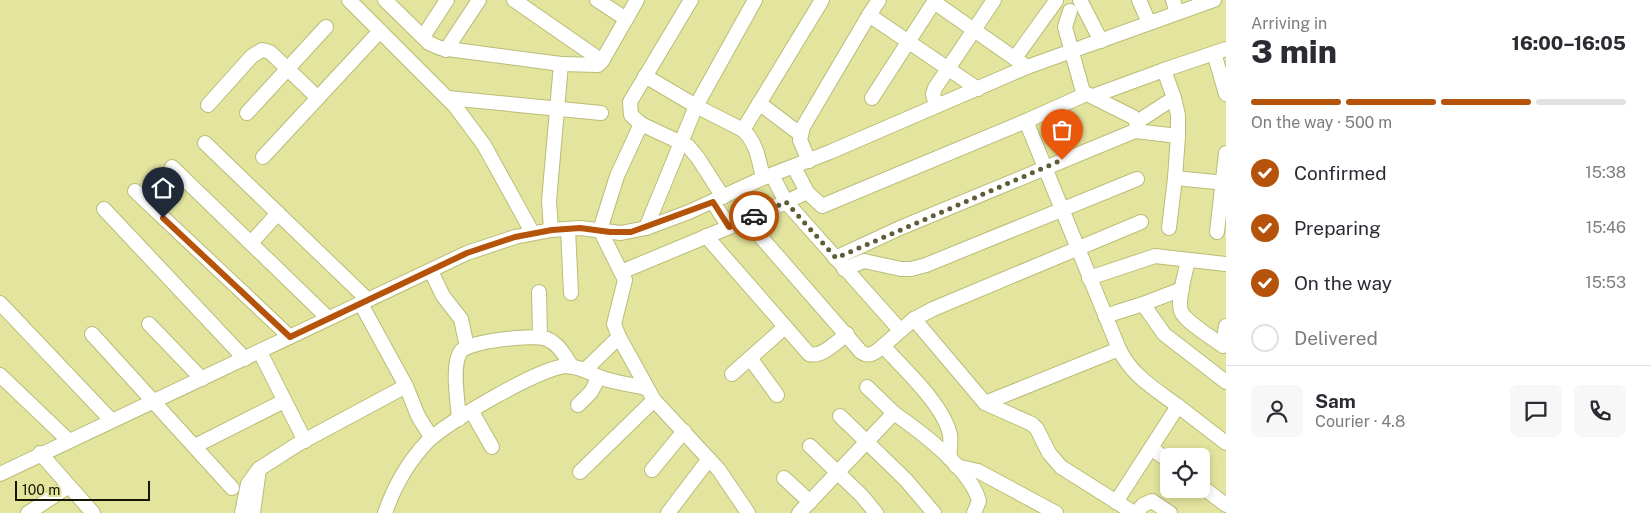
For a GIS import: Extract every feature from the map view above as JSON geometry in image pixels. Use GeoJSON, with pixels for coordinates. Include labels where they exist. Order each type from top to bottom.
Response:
{"type":"FeatureCollection","features":[{"type":"Feature","properties":{"kind":"street"},"geometry":{"type":"LineString","coordinates":[[348,0],[448,98],[484,145],[532,232]]}},
{"type":"Feature","properties":{"kind":"street"},"geometry":{"type":"LineString","coordinates":[[423,37],[447,0]]}},
{"type":"Feature","properties":{"kind":"street"},"geometry":{"type":"LineString","coordinates":[[446,50],[479,0]]}},
{"type":"Feature","properties":{"kind":"street"},"geometry":{"type":"LineString","coordinates":[[514,0],[602,61]]}},
{"type":"Feature","properties":{"kind":"street"},"geometry":{"type":"LineString","coordinates":[[597,0],[626,19]]}},
{"type":"Feature","properties":{"kind":"street"},"geometry":{"type":"LineString","coordinates":[[392,3],[423,37],[434,46],[446,50],[561,64],[598,65],[637,0]]}},
{"type":"Feature","properties":{"kind":"street"},"geometry":{"type":"LineString","coordinates":[[691,0],[630,102],[629,110],[631,115],[641,124],[681,142],[698,158],[729,227]]}},
{"type":"Feature","properties":{"kind":"street"},"geometry":{"type":"LineString","coordinates":[[646,228],[696,106],[755,0]]}},
{"type":"Feature","properties":{"kind":"street"},"geometry":{"type":"LineString","coordinates":[[743,130],[822,0]]}},
{"type":"Feature","properties":{"kind":"street"},"geometry":{"type":"LineString","coordinates":[[809,161],[800,140],[800,134],[879,0]]}},
{"type":"Feature","properties":{"kind":"street"},"geometry":{"type":"LineString","coordinates":[[936,106],[933,94],[948,68],[994,0]]}},
{"type":"Feature","properties":{"kind":"street"},"geometry":{"type":"LineString","coordinates":[[1080,0],[1101,40]]}},
{"type":"Feature","properties":{"kind":"street"},"geometry":{"type":"LineString","coordinates":[[1139,0],[1149,23]]}},
{"type":"Feature","properties":{"kind":"street"},"geometry":{"type":"LineString","coordinates":[[0,474],[40,453],[246,359],[328,318],[467,253],[532,232],[568,229],[621,233],[646,228],[718,199],[768,176],[809,161],[1027,67],[1149,23],[1175,6],[1214,0]]}},
{"type":"Feature","properties":{"kind":"street"},"geometry":{"type":"LineString","coordinates":[[872,98],[907,40],[934,1],[1027,67]]}},
{"type":"Feature","properties":{"kind":"street"},"geometry":{"type":"LineString","coordinates":[[1016,58],[1055,1],[1073,5],[1065,27],[1088,94],[1133,116],[1136,126]]}},
{"type":"Feature","properties":{"kind":"street"},"geometry":{"type":"LineString","coordinates":[[870,15],[978,89]]}},
{"type":"Feature","properties":{"kind":"street"},"geometry":{"type":"LineString","coordinates":[[247,113],[326,27]]}},
{"type":"Feature","properties":{"kind":"street"},"geometry":{"type":"LineString","coordinates":[[263,157],[380,32]]}},
{"type":"Feature","properties":{"kind":"street"},"geometry":{"type":"LineString","coordinates":[[208,105],[257,52],[265,50],[270,52],[318,98]]}},
{"type":"Feature","properties":{"kind":"street"},"geometry":{"type":"LineString","coordinates":[[800,218],[822,206],[1082,96],[1220,50],[1226,94]]}},
{"type":"Feature","properties":{"kind":"street"},"geometry":{"type":"LineString","coordinates":[[552,230],[550,201],[561,64]]}},
{"type":"Feature","properties":{"kind":"street"},"geometry":{"type":"LineString","coordinates":[[1164,70],[1178,115],[1175,178],[1169,228]]}},
{"type":"Feature","properties":{"kind":"street"},"geometry":{"type":"LineString","coordinates":[[645,76],[696,106],[743,130],[753,142],[768,176],[786,202],[900,330]]}},
{"type":"Feature","properties":{"kind":"street"},"geometry":{"type":"LineString","coordinates":[[448,98],[601,113]]}},
{"type":"Feature","properties":{"kind":"street"},"geometry":{"type":"LineString","coordinates":[[840,264],[1136,126],[1174,98]]}},
{"type":"Feature","properties":{"kind":"street"},"geometry":{"type":"LineString","coordinates":[[759,103],[800,134]]}},
{"type":"Feature","properties":{"kind":"street"},"geometry":{"type":"LineString","coordinates":[[1026,121],[1089,278],[1119,349],[1130,369],[1226,443]]}},
{"type":"Feature","properties":{"kind":"street"},"geometry":{"type":"LineString","coordinates":[[641,124],[617,176],[600,230],[621,272],[625,286],[614,324],[650,394],[710,459],[748,513]]}},
{"type":"Feature","properties":{"kind":"street"},"geometry":{"type":"LineString","coordinates":[[1136,126],[1178,136]]}},
{"type":"Feature","properties":{"kind":"street"},"geometry":{"type":"LineString","coordinates":[[205,143],[278,213],[365,302],[406,386],[418,416],[432,437]]}},
{"type":"Feature","properties":{"kind":"street"},"geometry":{"type":"LineString","coordinates":[[1217,232],[1225,183],[1226,153]]}},
{"type":"Feature","properties":{"kind":"street"},"geometry":{"type":"LineString","coordinates":[[172,167],[328,318]]}},
{"type":"Feature","properties":{"kind":"street"},"geometry":{"type":"LineString","coordinates":[[794,167],[807,192],[822,206]]}},
{"type":"Feature","properties":{"kind":"street"},"geometry":{"type":"LineString","coordinates":[[1175,178],[1225,183]]}},
{"type":"Feature","properties":{"kind":"street"},"geometry":{"type":"LineString","coordinates":[[840,264],[864,261],[912,269],[926,265],[1137,179]]}},
{"type":"Feature","properties":{"kind":"street"},"geometry":{"type":"LineString","coordinates":[[135,191],[290,337]]}},
{"type":"Feature","properties":{"kind":"street"},"geometry":{"type":"LineString","coordinates":[[621,272],[746,220],[807,192]]}},
{"type":"Feature","properties":{"kind":"street"},"geometry":{"type":"LineString","coordinates":[[104,209],[246,359]]}},
{"type":"Feature","properties":{"kind":"street"},"geometry":{"type":"LineString","coordinates":[[251,244],[278,213]]}},
{"type":"Feature","properties":{"kind":"street"},"geometry":{"type":"LineString","coordinates":[[746,220],[866,355],[871,355],[914,319],[933,309],[1141,222]]}},
{"type":"Feature","properties":{"kind":"street"},"geometry":{"type":"LineString","coordinates":[[568,229],[571,293]]}},
{"type":"Feature","properties":{"kind":"street"},"geometry":{"type":"LineString","coordinates":[[706,236],[805,351],[812,355],[822,352],[848,334]]}},
{"type":"Feature","properties":{"kind":"street"},"geometry":{"type":"LineString","coordinates":[[1089,278],[1155,256],[1226,264]]}},
{"type":"Feature","properties":{"kind":"street"},"geometry":{"type":"LineString","coordinates":[[1188,260],[1182,289],[1181,312],[1189,321],[1225,347]]}},
{"type":"Feature","properties":{"kind":"street"},"geometry":{"type":"LineString","coordinates":[[430,271],[443,296],[461,319],[467,347]]}},
{"type":"Feature","properties":{"kind":"street"},"geometry":{"type":"LineString","coordinates":[[1105,316],[1182,289]]}},
{"type":"Feature","properties":{"kind":"street"},"geometry":{"type":"LineString","coordinates":[[539,292],[540,337]]}},
{"type":"Feature","properties":{"kind":"street"},"geometry":{"type":"LineString","coordinates":[[0,303],[111,420]]}},
{"type":"Feature","properties":{"kind":"street"},"geometry":{"type":"LineString","coordinates":[[1143,304],[1164,334],[1226,382]]}},
{"type":"Feature","properties":{"kind":"street"},"geometry":{"type":"LineString","coordinates":[[914,319],[986,403],[1032,424],[1041,435],[1053,460],[1073,476],[1135,513],[1143,504],[1152,501],[1170,513]]}},
{"type":"Feature","properties":{"kind":"street"},"geometry":{"type":"LineString","coordinates":[[149,324],[202,379]]}},
{"type":"Feature","properties":{"kind":"street"},"geometry":{"type":"LineString","coordinates":[[1225,347],[1226,326]]}},
{"type":"Feature","properties":{"kind":"street"},"geometry":{"type":"LineString","coordinates":[[732,374],[785,328]]}},
{"type":"Feature","properties":{"kind":"street"},"geometry":{"type":"LineString","coordinates":[[92,334],[232,488]]}},
{"type":"Feature","properties":{"kind":"street"},"geometry":{"type":"LineString","coordinates":[[459,419],[457,363],[462,351],[467,347],[491,342],[540,337],[559,348],[578,368]]}},
{"type":"Feature","properties":{"kind":"street"},"geometry":{"type":"LineString","coordinates":[[578,368],[619,337]]}},
{"type":"Feature","properties":{"kind":"street"},"geometry":{"type":"LineString","coordinates":[[884,346],[940,412],[950,435],[952,462]]}},
{"type":"Feature","properties":{"kind":"street"},"geometry":{"type":"LineString","coordinates":[[986,403],[1119,349]]}},
{"type":"Feature","properties":{"kind":"street"},"geometry":{"type":"LineString","coordinates":[[260,352],[305,442]]}},
{"type":"Feature","properties":{"kind":"street"},"geometry":{"type":"LineString","coordinates":[[750,358],[777,394]]}},
{"type":"Feature","properties":{"kind":"street"},"geometry":{"type":"LineString","coordinates":[[385,513],[400,478],[432,437],[459,419],[540,374],[561,367],[578,368],[650,394]]}},
{"type":"Feature","properties":{"kind":"street"},"geometry":{"type":"LineString","coordinates":[[0,375],[68,440]]}},
{"type":"Feature","properties":{"kind":"street"},"geometry":{"type":"LineString","coordinates":[[578,405],[594,387],[599,377]]}},
{"type":"Feature","properties":{"kind":"street"},"geometry":{"type":"LineString","coordinates":[[242,513],[248,484],[260,469],[406,386]]}},
{"type":"Feature","properties":{"kind":"street"},"geometry":{"type":"LineString","coordinates":[[867,387],[894,413],[933,442],[952,462],[974,488],[980,510]]}},
{"type":"Feature","properties":{"kind":"street"},"geometry":{"type":"LineString","coordinates":[[580,472],[650,394]]}},
{"type":"Feature","properties":{"kind":"street"},"geometry":{"type":"LineString","coordinates":[[195,446],[284,401]]}},
{"type":"Feature","properties":{"kind":"street"},"geometry":{"type":"LineString","coordinates":[[1116,502],[1178,406]]}},
{"type":"Feature","properties":{"kind":"street"},"geometry":{"type":"LineString","coordinates":[[472,412],[492,447]]}},
{"type":"Feature","properties":{"kind":"street"},"geometry":{"type":"LineString","coordinates":[[799,513],[894,413]]}},
{"type":"Feature","properties":{"kind":"street"},"geometry":{"type":"LineString","coordinates":[[840,416],[912,486],[934,513]]}},
{"type":"Feature","properties":{"kind":"street"},"geometry":{"type":"LineString","coordinates":[[652,470],[684,431]]}},
{"type":"Feature","properties":{"kind":"street"},"geometry":{"type":"LineString","coordinates":[[810,446],[876,513]]}},
{"type":"Feature","properties":{"kind":"street"},"geometry":{"type":"LineString","coordinates":[[1151,448],[1160,454]]}},
{"type":"Feature","properties":{"kind":"street"},"geometry":{"type":"LineString","coordinates":[[40,453],[93,513]]}},
{"type":"Feature","properties":{"kind":"street"},"geometry":{"type":"LineString","coordinates":[[668,513],[710,459]]}},
{"type":"Feature","properties":{"kind":"street"},"geometry":{"type":"LineString","coordinates":[[952,462],[978,471],[1056,513]]}},
{"type":"Feature","properties":{"kind":"street"},"geometry":{"type":"LineString","coordinates":[[254,513],[260,469]]}},
{"type":"Feature","properties":{"kind":"street"},"geometry":{"type":"LineString","coordinates":[[784,478],[810,502]]}},
{"type":"Feature","properties":{"kind":"street"},"geometry":{"type":"LineString","coordinates":[[28,513],[69,486]]}},
{"type":"Feature","properties":{"kind":"street"},"geometry":{"type":"LineString","coordinates":[[1210,493],[1226,505]]}},
{"type":"Feature","properties":{"kind":"way so far"},"geometry":{"type":"LineString","coordinates":[[754,216],[786,202],[836,258],[900,228],[1062,160]]}},
{"type":"Feature","properties":{"kind":"route"},"geometry":{"type":"LineString","coordinates":[[163,218],[290,337],[467,253],[532,232],[580,228],[621,233],[631,232],[713,202],[729,227],[754,216]]}}]}
